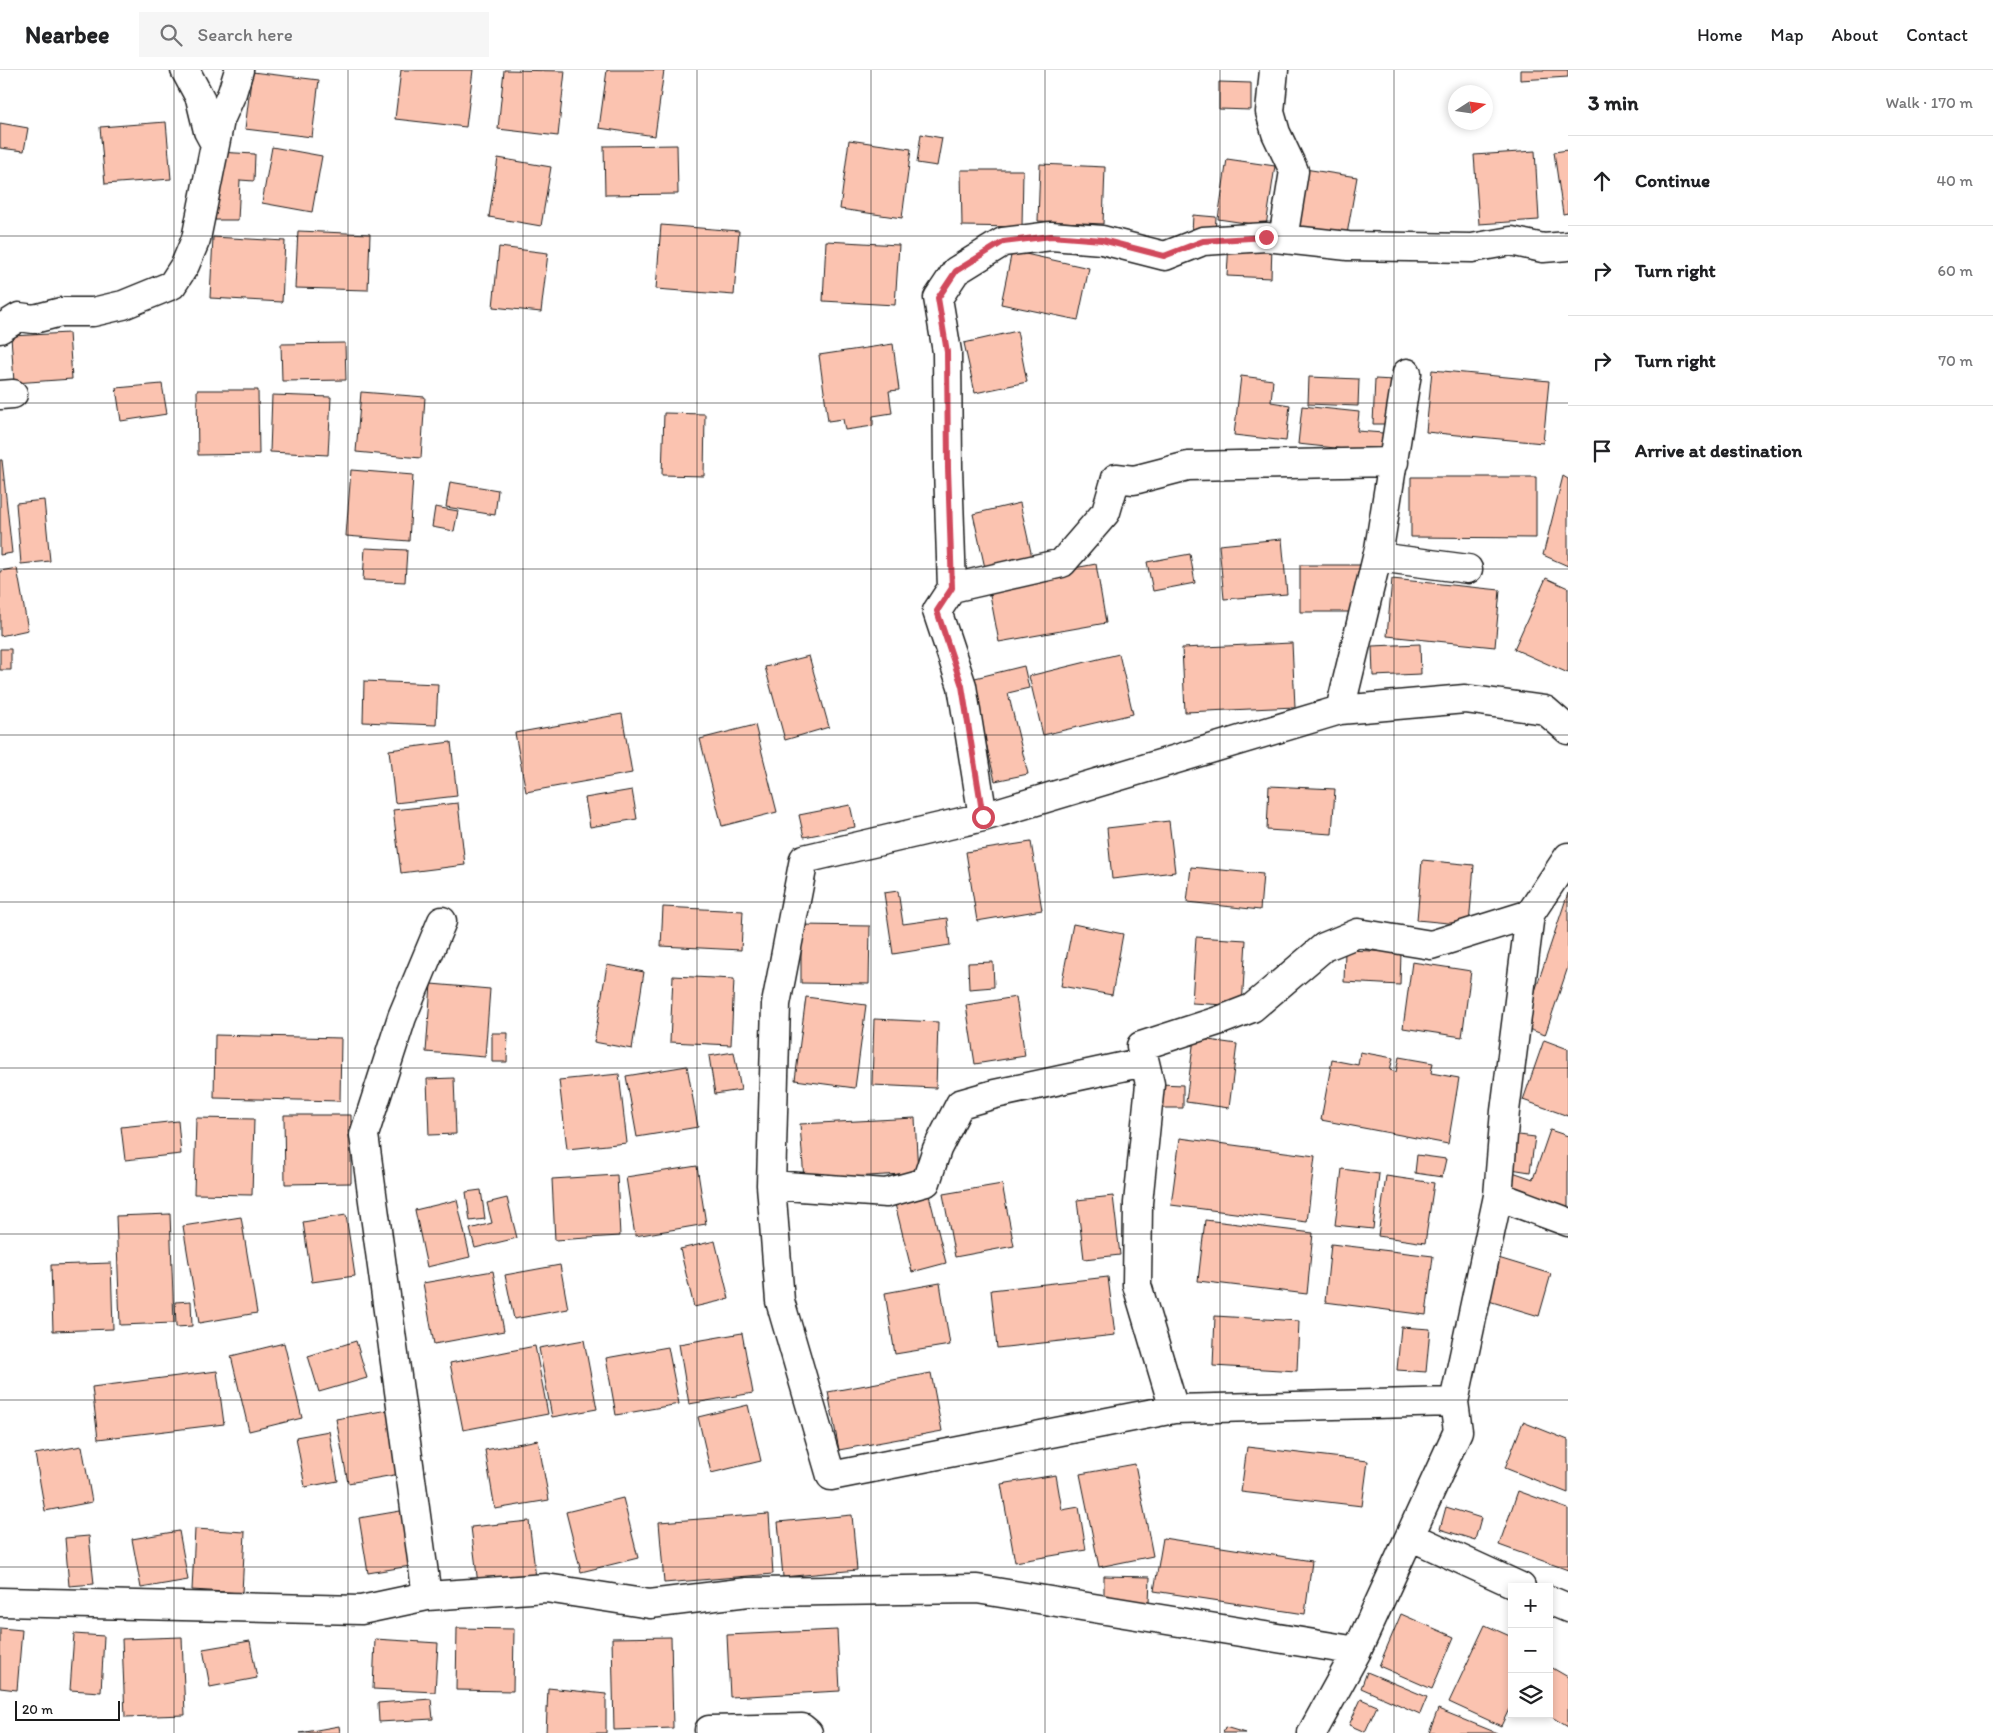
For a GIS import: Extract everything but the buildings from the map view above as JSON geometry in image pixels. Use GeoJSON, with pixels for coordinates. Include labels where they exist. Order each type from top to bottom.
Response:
{"type":"FeatureCollection","features":[{"type":"Feature","properties":{"kind":"street"},"geometry":{"type":"LineString","coordinates":[[185,70],[200,98],[208,131],[216,147]]}},
{"type":"Feature","properties":{"kind":"street"},"geometry":{"type":"LineString","coordinates":[[0,329],[19,316],[34,319],[61,312],[93,312],[123,305],[172,285],[185,265],[196,239],[220,120],[232,93],[239,70]]}},
{"type":"Feature","properties":{"kind":"street"},"geometry":{"type":"LineString","coordinates":[[1274,70],[1270,112],[1276,133],[1294,171],[1283,239]]}},
{"type":"Feature","properties":{"kind":"street"},"geometry":{"type":"LineString","coordinates":[[983,817],[962,686],[937,611],[952,588],[947,352],[938,298],[956,271],[1003,242],[1051,236],[1102,240],[1164,256],[1203,241],[1266,237],[1348,246],[1472,248],[1511,241],[1543,248],[1568,246]]}},
{"type":"Feature","properties":{"kind":"street"},"geometry":{"type":"LineString","coordinates":[[1340,710],[1378,557],[1407,373]]}},
{"type":"Feature","properties":{"kind":"street"},"geometry":{"type":"LineString","coordinates":[[952,588],[1062,563],[1106,512],[1116,478],[1134,480],[1188,466],[1394,462]]}},
{"type":"Feature","properties":{"kind":"street"},"geometry":{"type":"LineString","coordinates":[[1378,557],[1468,569]]}},
{"type":"Feature","properties":{"kind":"street"},"geometry":{"type":"LineString","coordinates":[[1454,1402],[1174,1408],[831,1476],[780,1301],[771,1186],[776,1004],[804,859],[983,817],[1340,710],[1465,699],[1545,710],[1568,730]]}},
{"type":"Feature","properties":{"kind":"street"},"geometry":{"type":"LineString","coordinates":[[1312,1733],[1356,1651],[1458,1431],[1454,1402],[1498,1196],[1505,1111],[1530,914],[1568,858]]}},
{"type":"Feature","properties":{"kind":"street"},"geometry":{"type":"LineString","coordinates":[[1140,1046],[1252,1008],[1324,948],[1358,932],[1431,946],[1530,914]]}},
{"type":"Feature","properties":{"kind":"street"},"geometry":{"type":"LineString","coordinates":[[427,1596],[364,1135],[402,1017],[442,921]]}},
{"type":"Feature","properties":{"kind":"street"},"geometry":{"type":"LineString","coordinates":[[771,1186],[886,1193],[926,1182],[938,1149],[960,1104],[995,1094],[1144,1062],[1140,1046]]}},
{"type":"Feature","properties":{"kind":"street"},"geometry":{"type":"LineString","coordinates":[[1140,1046],[1150,1084],[1138,1203],[1137,1285],[1174,1408]]}},
{"type":"Feature","properties":{"kind":"street"},"geometry":{"type":"LineString","coordinates":[[1498,1196],[1568,1222]]}},
{"type":"Feature","properties":{"kind":"street"},"geometry":{"type":"LineString","coordinates":[[1410,1536],[1512,1583]]}},
{"type":"Feature","properties":{"kind":"street"},"geometry":{"type":"LineString","coordinates":[[0,1602],[361,1610],[427,1596],[546,1588],[650,1604],[748,1592],[977,1588],[1356,1651]]}},
{"type":"Feature","properties":{"kind":"street"},"geometry":{"type":"LineString","coordinates":[[1553,1602],[1568,1608]]}},
{"type":"Feature","properties":{"kind":"street"},"geometry":{"type":"LineString","coordinates":[[710,1733],[709,1730],[802,1728],[808,1733]]}},
{"type":"Feature","properties":{"kind":"route"},"geometry":{"type":"LineString","coordinates":[[983,817],[962,686],[937,611],[952,588],[947,352],[938,298],[956,271],[1003,242],[1051,236],[1102,240],[1164,256],[1203,241],[1266,237]]}}]}
